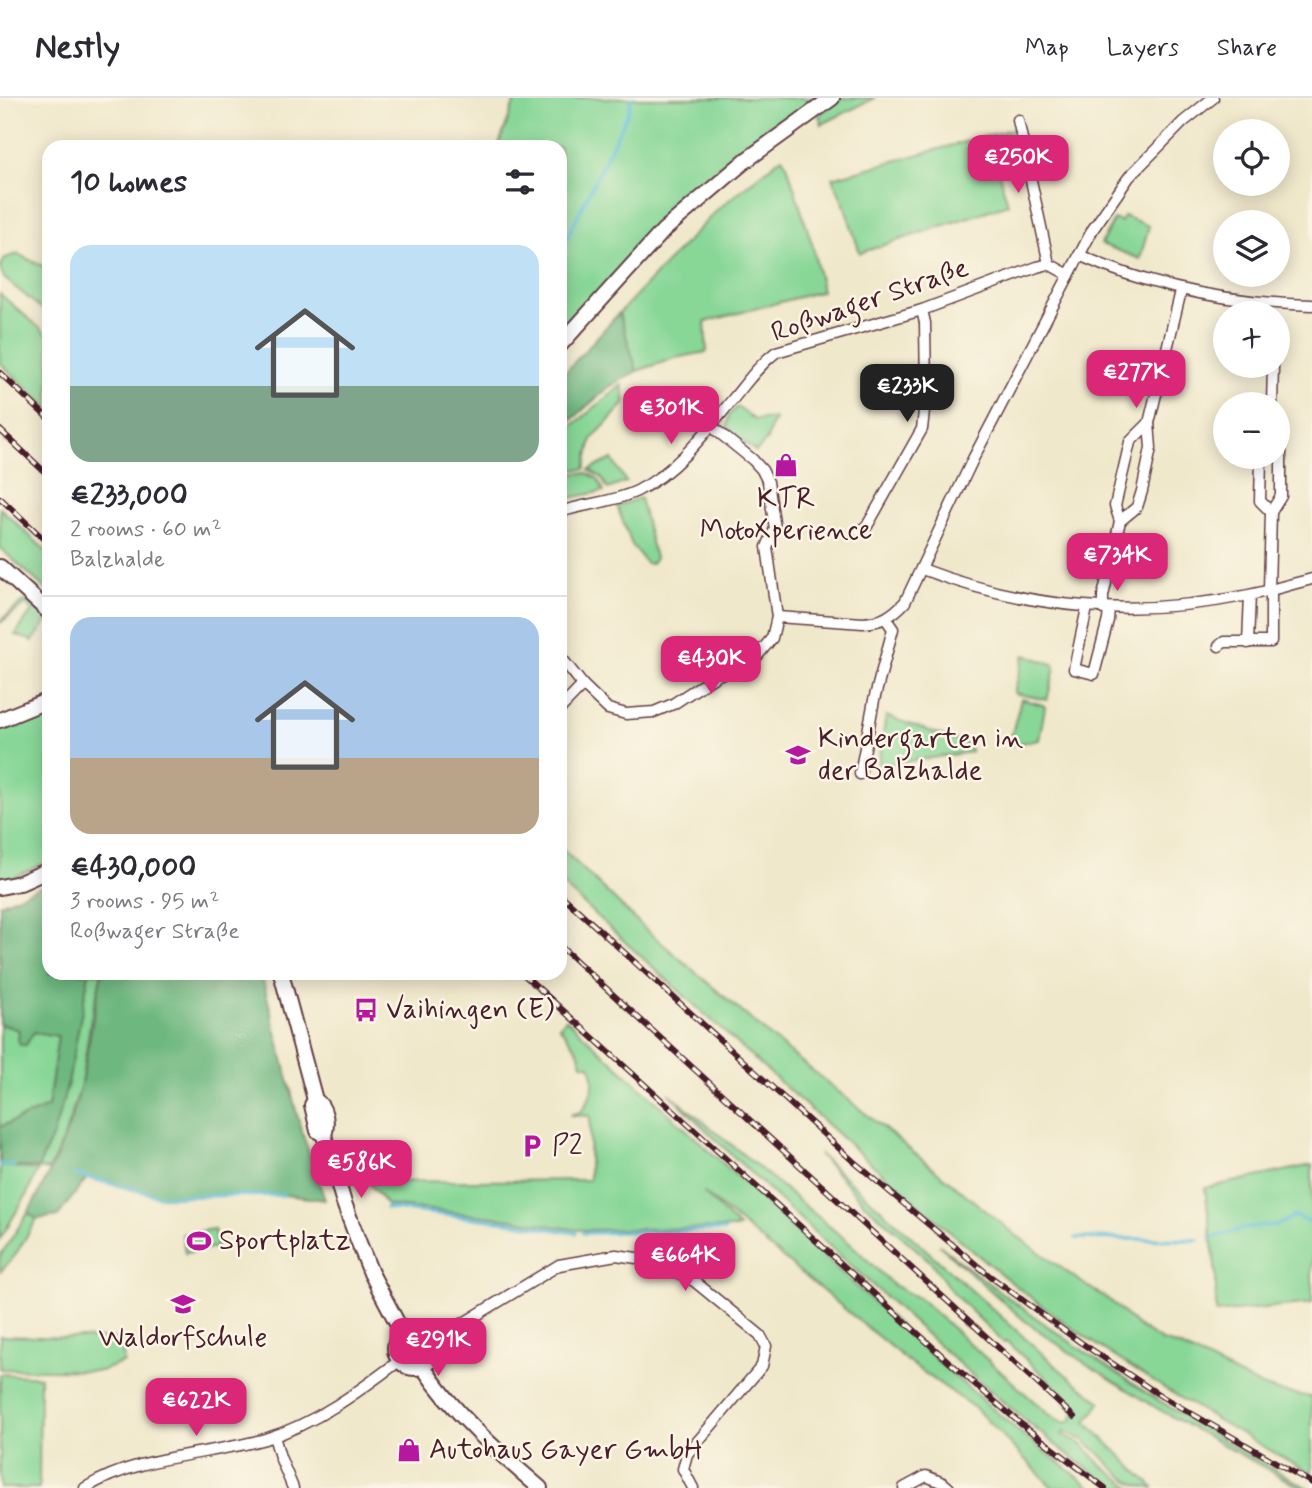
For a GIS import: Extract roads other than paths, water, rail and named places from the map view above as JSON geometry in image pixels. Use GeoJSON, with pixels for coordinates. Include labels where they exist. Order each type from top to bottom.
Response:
{"type":"FeatureCollection","features":[{"type":"Feature","properties":{"kind":"main road"},"geometry":{"type":"LineString","coordinates":[[567,337],[664,230],[745,161],[832,98]]}},
{"type":"Feature","properties":{"kind":"main road"},"geometry":{"type":"LineString","coordinates":[[0,567],[42,606]]}},
{"type":"Feature","properties":{"kind":"main road"},"geometry":{"type":"LineString","coordinates":[[0,720],[42,703]]}},
{"type":"Feature","properties":{"kind":"main road"},"geometry":{"type":"LineString","coordinates":[[0,887],[20,883],[42,873]]}},
{"type":"Feature","properties":{"kind":"main road"},"geometry":{"type":"LineString","coordinates":[[283,980],[315,1100],[312,1105],[318,1131],[324,1135],[359,1243],[402,1332]]}},
{"type":"Feature","properties":{"kind":"main road"},"geometry":{"type":"LineString","coordinates":[[416,1328],[430,1335],[434,1341],[433,1356],[423,1367],[410,1368],[399,1361],[394,1346],[402,1332],[416,1328]]}},
{"type":"Feature","properties":{"kind":"main road"},"geometry":{"type":"LineString","coordinates":[[423,1367],[472,1425],[502,1456],[540,1488]]}},
{"type":"Feature","properties":{"kind":"street"},"geometry":{"type":"LineString","coordinates":[[777,617],[863,623],[886,619],[905,602],[973,459],[1079,255],[1110,204],[1129,177],[1182,122],[1213,98]]}},
{"type":"Feature","properties":{"kind":"street"},"geometry":{"type":"LineString","coordinates":[[1018,120],[1049,264],[1069,275]]}},
{"type":"Feature","properties":{"kind":"street"},"geometry":{"type":"LineString","coordinates":[[1079,255],[1137,278],[1181,291],[1234,301]]}},
{"type":"Feature","properties":{"kind":"street","name":"Roßwager Straße"},"geometry":{"type":"LineString","coordinates":[[567,511],[612,501],[638,491],[673,466],[711,426],[758,368],[776,352],[922,310],[1049,264]]}},
{"type":"Feature","properties":{"kind":"street"},"geometry":{"type":"LineString","coordinates":[[1119,521],[1137,507],[1142,491],[1151,448],[1149,423],[1181,291]]}},
{"type":"Feature","properties":{"kind":"street"},"geometry":{"type":"LineString","coordinates":[[1290,307],[1312,305]]}},
{"type":"Feature","properties":{"kind":"street"},"geometry":{"type":"LineString","coordinates":[[859,531],[867,526],[922,429],[926,393],[925,323],[922,310]]}},
{"type":"Feature","properties":{"kind":"street"},"geometry":{"type":"LineString","coordinates":[[1087,608],[1074,669],[1094,674],[1108,620],[1103,596],[1119,521],[1115,506],[1130,442],[1149,423]]}},
{"type":"Feature","properties":{"kind":"street"},"geometry":{"type":"LineString","coordinates":[[567,665],[608,709],[626,714],[654,712],[673,704],[700,684],[753,661],[772,638],[777,617],[767,547],[775,529],[768,482],[753,460],[711,426]]}},
{"type":"Feature","properties":{"kind":"street"},"geometry":{"type":"LineString","coordinates":[[1261,469],[1261,501],[1271,512]]}},
{"type":"Feature","properties":{"kind":"street"},"geometry":{"type":"LineString","coordinates":[[1219,646],[1224,642],[1271,642],[1271,512],[1280,496],[1281,469]]}},
{"type":"Feature","properties":{"kind":"street"},"geometry":{"type":"LineString","coordinates":[[922,569],[999,593],[1106,609],[1172,607],[1250,595],[1312,579]]}},
{"type":"Feature","properties":{"kind":"street"},"geometry":{"type":"LineString","coordinates":[[1248,643],[1250,595]]}},
{"type":"Feature","properties":{"kind":"street"},"geometry":{"type":"LineString","coordinates":[[860,774],[874,700],[893,629],[886,619]]}},
{"type":"Feature","properties":{"kind":"street"},"geometry":{"type":"LineString","coordinates":[[567,702],[583,685]]}},
{"type":"Feature","properties":{"kind":"street"},"geometry":{"type":"LineString","coordinates":[[434,1341],[559,1265],[616,1255],[657,1261],[694,1280],[760,1335],[766,1346],[762,1366],[687,1454],[683,1469],[693,1488]]}},
{"type":"Feature","properties":{"kind":"street"},"geometry":{"type":"LineString","coordinates":[[85,1488],[106,1477],[148,1462],[234,1447],[274,1436],[338,1404],[399,1361]]}},
{"type":"Feature","properties":{"kind":"street"},"geometry":{"type":"LineString","coordinates":[[274,1436],[293,1488]]}},
{"type":"Feature","properties":{"kind":"street"},"geometry":{"type":"LineString","coordinates":[[904,1488],[926,1476],[949,1488]]}},
{"type":"Feature","properties":{"kind":"waterway"},"geometry":{"type":"LineString","coordinates":[[567,238],[628,113],[632,98]]}},
{"type":"Feature","properties":{"kind":"waterway"},"geometry":{"type":"LineString","coordinates":[[0,1165],[14,1166]]}},
{"type":"Feature","properties":{"kind":"waterway"},"geometry":{"type":"LineString","coordinates":[[74,1174],[161,1196],[284,1195]]}},
{"type":"Feature","properties":{"kind":"waterway"},"geometry":{"type":"LineString","coordinates":[[386,1208],[510,1222],[576,1233]]}},
{"type":"Feature","properties":{"kind":"waterway"},"geometry":{"type":"LineString","coordinates":[[1212,1238],[1250,1227],[1278,1225],[1294,1216],[1307,1221],[1312,1219]]}},
{"type":"Feature","properties":{"kind":"waterway"},"geometry":{"type":"LineString","coordinates":[[583,1233],[725,1230]]}},
{"type":"Feature","properties":{"kind":"waterway"},"geometry":{"type":"LineString","coordinates":[[1076,1238],[1198,1240]]}},
{"type":"Feature","properties":{"kind":"railway"},"geometry":{"type":"LineString","coordinates":[[0,373],[42,412]]}},
{"type":"Feature","properties":{"kind":"railway"},"geometry":{"type":"LineString","coordinates":[[0,430],[42,469]]}},
{"type":"Feature","properties":{"kind":"railway"},"geometry":{"type":"LineString","coordinates":[[0,498],[42,537]]}},
{"type":"Feature","properties":{"kind":"railway"},"geometry":{"type":"LineString","coordinates":[[567,900],[853,1161],[991,1277],[1080,1342],[1161,1396],[1312,1483]]}},
{"type":"Feature","properties":{"kind":"railway"},"geometry":{"type":"LineString","coordinates":[[567,952],[1074,1417]]}},
{"type":"Feature","properties":{"kind":"railway"},"geometry":{"type":"LineString","coordinates":[[530,980],[948,1361],[1021,1424],[1105,1488]]}},
{"type":"Feature","properties":{"kind":"place","name":"KTR MotoXperience"},"geometry":{"type":"Point","coordinates":[786,465]}},
{"type":"Feature","properties":{"kind":"place","name":"Kindergarten in der Balzhalde"},"geometry":{"type":"Point","coordinates":[798,755]}},
{"type":"Feature","properties":{"kind":"place","name":"Vaihingen (E)"},"geometry":{"type":"Point","coordinates":[366,1010]}},
{"type":"Feature","properties":{"kind":"place","name":"P2"},"geometry":{"type":"Point","coordinates":[532,1146]}},
{"type":"Feature","properties":{"kind":"place","name":"Sportplatz"},"geometry":{"type":"Point","coordinates":[199,1241]}},
{"type":"Feature","properties":{"kind":"place","name":"Waldorfschule"},"geometry":{"type":"Point","coordinates":[183,1304]}},
{"type":"Feature","properties":{"kind":"place","name":"Autohaus Gayer GmbH"},"geometry":{"type":"Point","coordinates":[409,1450]}}]}
